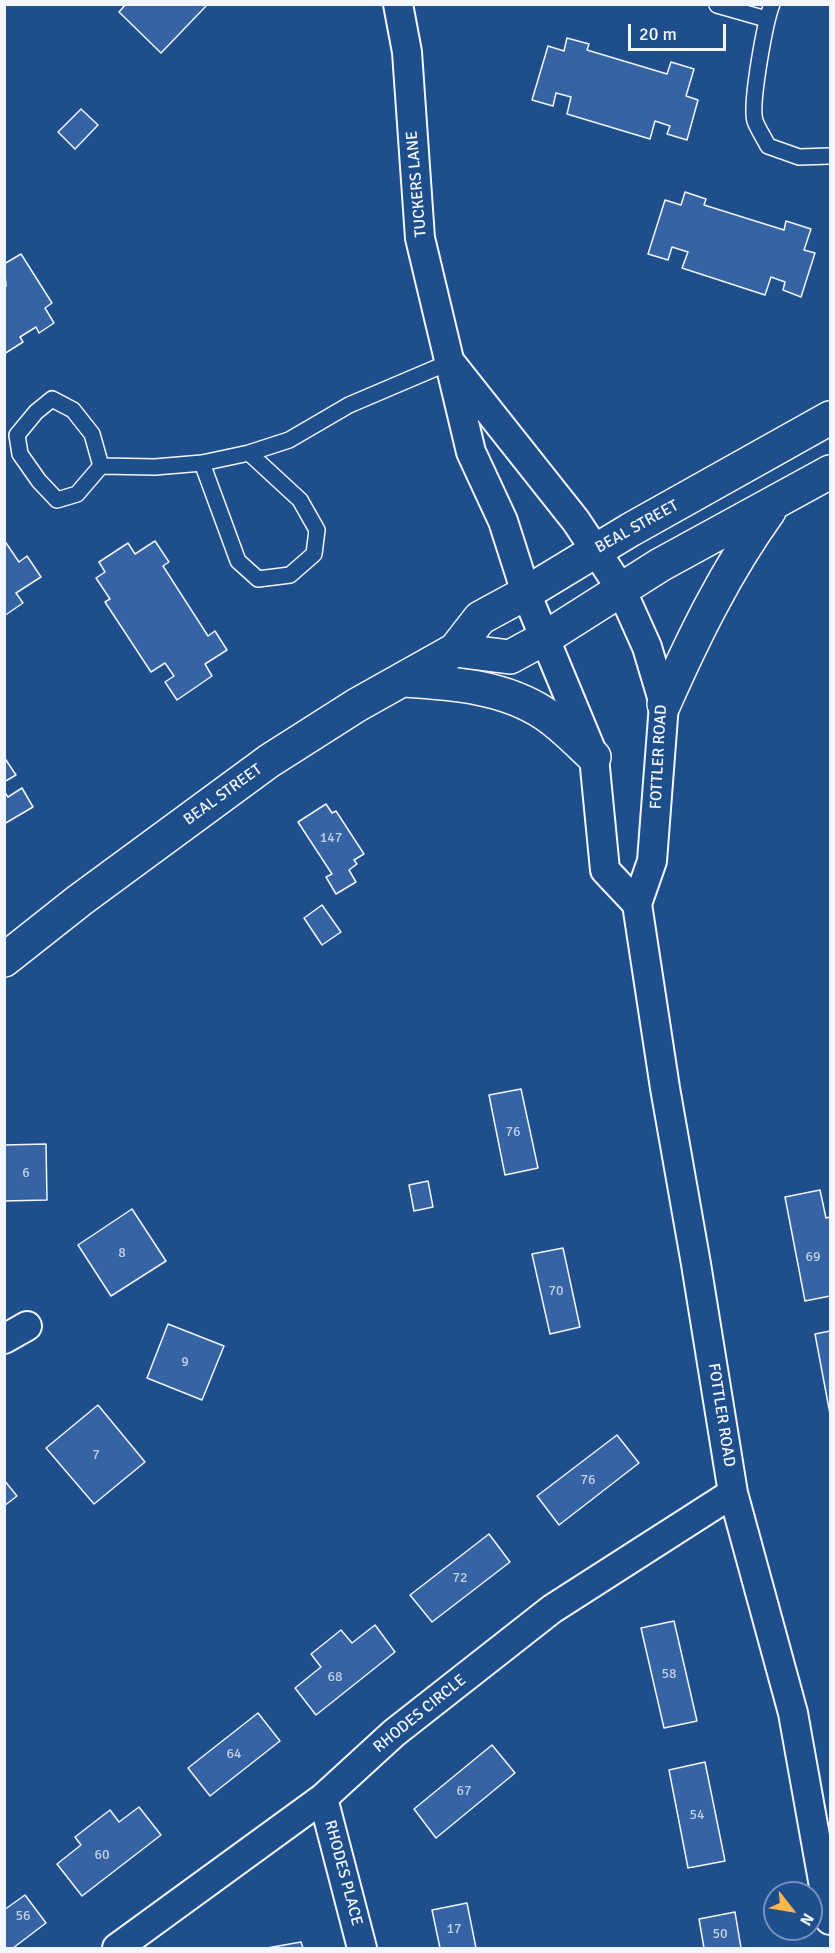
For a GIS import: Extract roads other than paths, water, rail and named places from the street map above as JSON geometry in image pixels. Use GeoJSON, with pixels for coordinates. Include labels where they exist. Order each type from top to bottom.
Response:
{"type":"FeatureCollection","features":[{"type":"Feature","properties":{"kind":"street","name":"TUCKERS LANE"},"geometry":{"type":"LineString","coordinates":[[399,5],[407,52],[420,238],[471,452],[503,521],[526,593]]}},
{"type":"Feature","properties":{"kind":"street","name":"TUCKERS LANE"},"geometry":{"type":"LineString","coordinates":[[450,362],[576,521],[595,550]]}},
{"type":"Feature","properties":{"kind":"street","name":"BEAL STREET"},"geometry":{"type":"LineString","coordinates":[[4,960],[80,900],[269,761],[455,650],[480,618],[526,593],[595,550],[831,418]]}},
{"type":"Feature","properties":{"kind":"street"},"geometry":{"type":"LineString","coordinates":[[455,650],[510,657],[545,638],[660,565],[831,472]]}},
{"type":"Feature","properties":{"kind":"street"},"geometry":{"type":"LineString","coordinates":[[664,704],[695,634],[744,546],[774,504]]}},
{"type":"Feature","properties":{"kind":"street","name":"FOTTLER ROAD"},"geometry":{"type":"LineString","coordinates":[[595,550],[621,590],[647,647],[664,704],[652,861],[637,904],[665,1088],[733,1493],[793,1713],[831,1920]]}},
{"type":"Feature","properties":{"kind":"street"},"geometry":{"type":"LineString","coordinates":[[526,593],[594,757],[605,870],[637,904]]}},
{"type":"Feature","properties":{"kind":"street"},"geometry":{"type":"LineString","coordinates":[[402,680],[453,683],[518,700],[546,714],[594,757]]}},
{"type":"Feature","properties":{"kind":"street","name":"RHODES CIRCLE"},"geometry":{"type":"LineString","coordinates":[[117,1948],[323,1798],[394,1733],[552,1609],[733,1493]]}},
{"type":"Feature","properties":{"kind":"street","name":"RHODES PLACE"},"geometry":{"type":"LineString","coordinates":[[323,1798],[362,1948]]}},
{"type":"Feature","properties":{"kind":"lane"},"geometry":{"type":"LineString","coordinates":[[772,4],[766,19],[756,87],[754,119],[768,146],[799,157],[831,156]]}},
{"type":"Feature","properties":{"kind":"lane"},"geometry":{"type":"LineString","coordinates":[[716,5],[766,19]]}},
{"type":"Feature","properties":{"kind":"lane"},"geometry":{"type":"LineString","coordinates":[[101,466],[154,467],[201,463],[249,453],[289,440],[349,405],[450,362]]}},
{"type":"Feature","properties":{"kind":"lane"},"geometry":{"type":"LineString","coordinates":[[52,399],[73,410],[93,434],[101,466],[77,494],[57,500],[39,481],[20,454],[17,435],[36,412],[52,399]]}},
{"type":"Feature","properties":{"kind":"lane"},"geometry":{"type":"LineString","coordinates":[[201,463],[238,561],[258,579],[290,575],[314,554],[317,530],[300,500],[249,453]]}}]}
